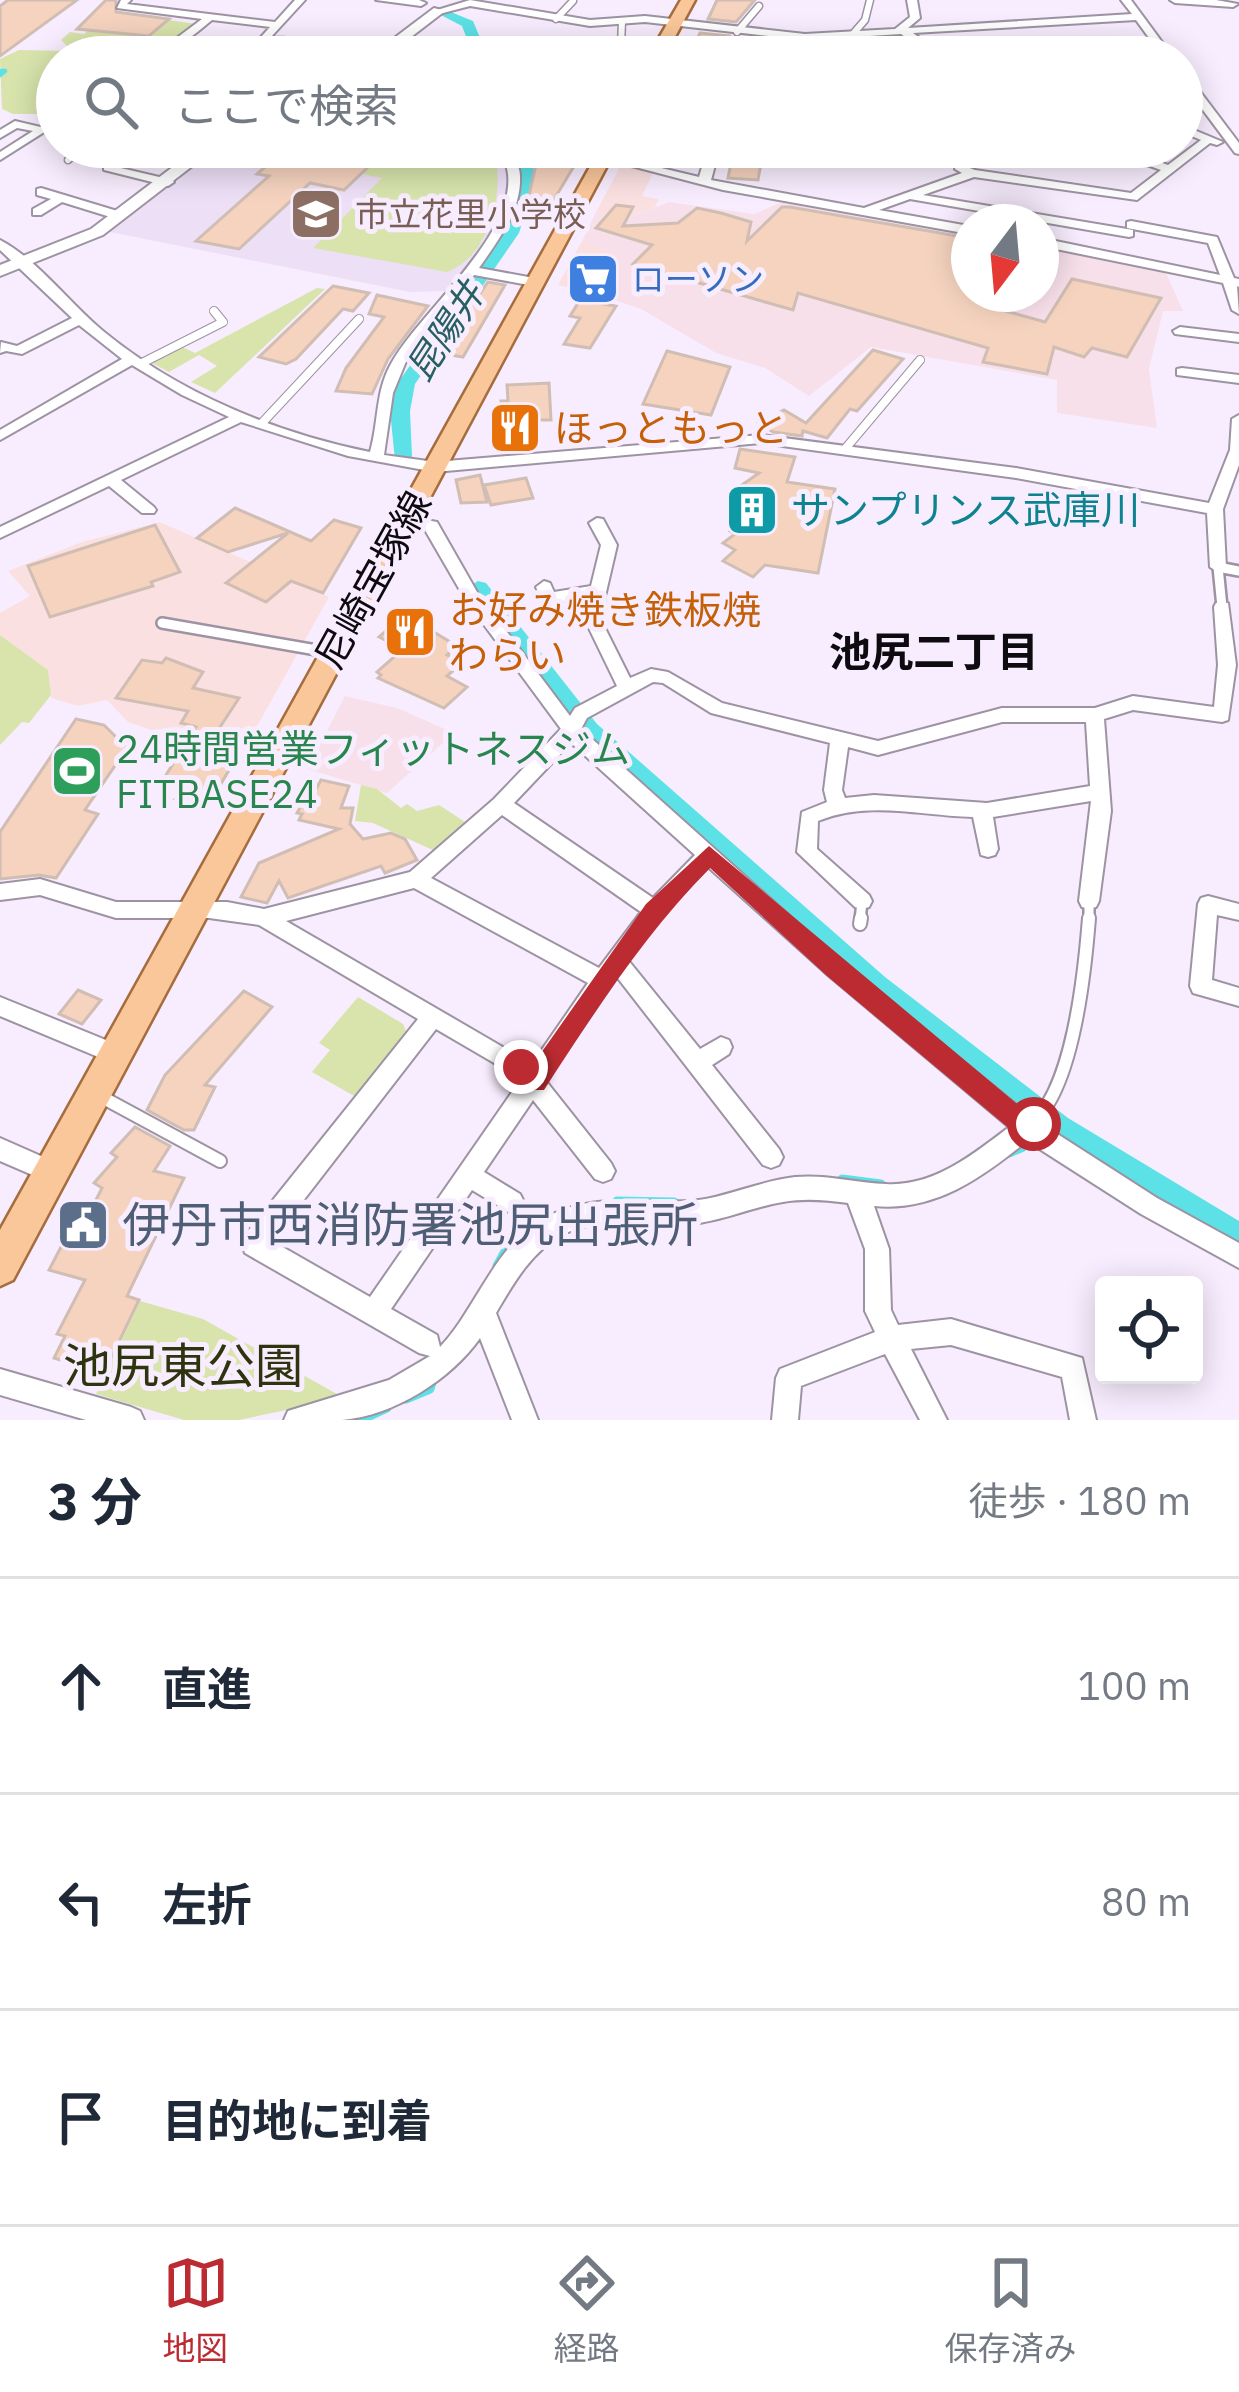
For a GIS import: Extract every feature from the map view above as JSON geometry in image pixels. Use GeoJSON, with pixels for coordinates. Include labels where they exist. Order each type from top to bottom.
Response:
{"type":"FeatureCollection","features":[{"type":"Feature","properties":{"kind":"main road"},"geometry":{"type":"LineString","coordinates":[[668,36],[688,0]]}},
{"type":"Feature","properties":{"kind":"main road"},"geometry":{"type":"LineString","coordinates":[[415,2],[439,10]]}},
{"type":"Feature","properties":{"kind":"main road"},"geometry":{"type":"LineString","coordinates":[[403,36],[439,10]]}},
{"type":"Feature","properties":{"kind":"main road"},"geometry":{"type":"LineString","coordinates":[[0,271],[97,232],[184,168]]}},
{"type":"Feature","properties":{"kind":"main road","name":"尼崎宝塚線"},"geometry":{"type":"LineString","coordinates":[[0,1267],[597,168]]}},
{"type":"Feature","properties":{"kind":"street"},"geometry":{"type":"LineString","coordinates":[[126,0],[119,6],[279,25]]}},
{"type":"Feature","properties":{"kind":"street"},"geometry":{"type":"LineString","coordinates":[[269,36],[300,0]]}},
{"type":"Feature","properties":{"kind":"street"},"geometry":{"type":"LineString","coordinates":[[380,0],[415,2]]}},
{"type":"Feature","properties":{"kind":"street"},"geometry":{"type":"LineString","coordinates":[[520,14],[541,0]]}},
{"type":"Feature","properties":{"kind":"street"},"geometry":{"type":"LineString","coordinates":[[618,21],[628,0]]}},
{"type":"Feature","properties":{"kind":"street"},"geometry":{"type":"LineString","coordinates":[[912,0],[915,18],[900,28],[913,36]]}},
{"type":"Feature","properties":{"kind":"street"},"geometry":{"type":"LineString","coordinates":[[1126,0],[1151,36]]}},
{"type":"Feature","properties":{"kind":"street"},"geometry":{"type":"LineString","coordinates":[[1178,0],[1226,2]]}},
{"type":"Feature","properties":{"kind":"street"},"geometry":{"type":"LineString","coordinates":[[439,10],[470,3],[556,19],[828,36],[1136,17]]}},
{"type":"Feature","properties":{"kind":"street"},"geometry":{"type":"LineString","coordinates":[[186,36],[211,16]]}},
{"type":"Feature","properties":{"kind":"street"},"geometry":{"type":"LineString","coordinates":[[1203,103],[1238,149]]}},
{"type":"Feature","properties":{"kind":"street"},"geometry":{"type":"LineString","coordinates":[[0,157],[36,134]]}},
{"type":"Feature","properties":{"kind":"street"},"geometry":{"type":"LineString","coordinates":[[1203,137],[1238,149]]}},
{"type":"Feature","properties":{"kind":"street"},"geometry":{"type":"LineString","coordinates":[[1203,144],[1209,140]]}},
{"type":"Feature","properties":{"kind":"street"},"geometry":{"type":"LineString","coordinates":[[108,168],[168,182]]}},
{"type":"Feature","properties":{"kind":"street"},"geometry":{"type":"LineString","coordinates":[[376,457],[388,381],[502,226],[515,168]]}},
{"type":"Feature","properties":{"kind":"street"},"geometry":{"type":"LineString","coordinates":[[657,168],[701,182],[951,226]]}},
{"type":"Feature","properties":{"kind":"street"},"geometry":{"type":"LineString","coordinates":[[701,182],[709,168]]}},
{"type":"Feature","properties":{"kind":"street"},"geometry":{"type":"LineString","coordinates":[[961,168],[1133,196],[1170,169]]}},
{"type":"Feature","properties":{"kind":"street"},"geometry":{"type":"LineString","coordinates":[[868,210],[973,173]]}},
{"type":"Feature","properties":{"kind":"street"},"geometry":{"type":"LineString","coordinates":[[41,192],[120,216]]}},
{"type":"Feature","properties":{"kind":"street"},"geometry":{"type":"LineString","coordinates":[[910,196],[1213,240],[1234,282],[1239,310]]}},
{"type":"Feature","properties":{"kind":"street"},"geometry":{"type":"LineString","coordinates":[[1123,256],[1133,196]]}},
{"type":"Feature","properties":{"kind":"street"},"geometry":{"type":"LineString","coordinates":[[37,212],[60,198]]}},
{"type":"Feature","properties":{"kind":"street"},"geometry":{"type":"LineString","coordinates":[[0,244],[136,362],[262,424],[376,457],[435,466],[743,440],[1016,473],[1215,509]]}},
{"type":"Feature","properties":{"kind":"street"},"geometry":{"type":"LineString","coordinates":[[1059,245],[1234,282]]}},
{"type":"Feature","properties":{"kind":"street"},"geometry":{"type":"LineString","coordinates":[[470,271],[534,282]]}},
{"type":"Feature","properties":{"kind":"street"},"geometry":{"type":"LineString","coordinates":[[2,345],[17,351],[82,317]]}},
{"type":"Feature","properties":{"kind":"street"},"geometry":{"type":"LineString","coordinates":[[1180,331],[1239,338]]}},
{"type":"Feature","properties":{"kind":"street"},"geometry":{"type":"LineString","coordinates":[[0,436],[136,362]]}},
{"type":"Feature","properties":{"kind":"street"},"geometry":{"type":"LineString","coordinates":[[1182,372],[1239,379]]}},
{"type":"Feature","properties":{"kind":"street"},"geometry":{"type":"LineString","coordinates":[[0,533],[242,416]]}},
{"type":"Feature","properties":{"kind":"street"},"geometry":{"type":"LineString","coordinates":[[1218,567],[1215,509],[1234,476],[1239,418]]}},
{"type":"Feature","properties":{"kind":"street"},"geometry":{"type":"LineString","coordinates":[[111,480],[148,510]]}},
{"type":"Feature","properties":{"kind":"street"},"geometry":{"type":"LineString","coordinates":[[406,521],[431,526],[471,595],[572,730],[835,969],[1026,1127],[1149,1206],[1239,1256]]}},
{"type":"Feature","properties":{"kind":"street"},"geometry":{"type":"LineString","coordinates":[[597,523],[612,540],[592,618],[625,686]]}},
{"type":"Feature","properties":{"kind":"street"},"geometry":{"type":"LineString","coordinates":[[544,586],[548,598],[598,591]]}},
{"type":"Feature","properties":{"kind":"street"},"geometry":{"type":"LineString","coordinates":[[1222,608],[1233,666],[1222,715]]}},
{"type":"Feature","properties":{"kind":"street"},"geometry":{"type":"LineString","coordinates":[[264,918],[416,879],[500,804],[572,730],[581,713],[651,675],[668,678],[717,708],[878,748],[1002,715],[1095,715],[1133,704],[1222,715],[1239,730]]}},
{"type":"Feature","properties":{"kind":"street"},"geometry":{"type":"LineString","coordinates":[[1089,901],[1100,792],[1095,715]]}},
{"type":"Feature","properties":{"kind":"street"},"geometry":{"type":"LineString","coordinates":[[837,805],[832,790],[839,742]]}},
{"type":"Feature","properties":{"kind":"street"},"geometry":{"type":"LineString","coordinates":[[862,901],[820,880],[807,852],[809,817],[837,805],[874,801],[982,810],[1100,792]]}},
{"type":"Feature","properties":{"kind":"street"},"geometry":{"type":"LineString","coordinates":[[500,804],[654,910]]}},
{"type":"Feature","properties":{"kind":"street"},"geometry":{"type":"LineString","coordinates":[[982,810],[988,849]]}},
{"type":"Feature","properties":{"kind":"street"},"geometry":{"type":"LineString","coordinates":[[375,1311],[609,970],[654,910],[709,854]]}},
{"type":"Feature","properties":{"kind":"street"},"geometry":{"type":"LineString","coordinates":[[416,879],[609,970],[699,1062],[771,1156]]}},
{"type":"Feature","properties":{"kind":"street"},"geometry":{"type":"LineString","coordinates":[[0,892],[49,884],[110,910],[242,910],[264,918],[521,1067],[603,1171]]}},
{"type":"Feature","properties":{"kind":"street"},"geometry":{"type":"LineString","coordinates":[[1239,913],[1208,904],[1202,986],[1239,997]]}},
{"type":"Feature","properties":{"kind":"street"},"geometry":{"type":"LineString","coordinates":[[0,1006],[115,1054]]}},
{"type":"Feature","properties":{"kind":"street"},"geometry":{"type":"LineString","coordinates":[[428,1344],[254,1244],[432,1018]]}},
{"type":"Feature","properties":{"kind":"street"},"geometry":{"type":"LineString","coordinates":[[699,1062],[721,1048]]}},
{"type":"Feature","properties":{"kind":"street"},"geometry":{"type":"LineString","coordinates":[[297,1420],[374,1409],[442,1364],[484,1315],[514,1256],[543,1231],[575,1217],[601,1212],[689,1213],[784,1189],[824,1185],[916,1195],[1000,1151],[1026,1127]]}},
{"type":"Feature","properties":{"kind":"street"},"geometry":{"type":"LineString","coordinates":[[0,1149],[51,1172]]}},
{"type":"Feature","properties":{"kind":"street"},"geometry":{"type":"LineString","coordinates":[[470,1176],[512,1202]]}},
{"type":"Feature","properties":{"kind":"street"},"geometry":{"type":"LineString","coordinates":[[856,1191],[877,1249],[878,1311],[934,1420]]}},
{"type":"Feature","properties":{"kind":"street"},"geometry":{"type":"LineString","coordinates":[[484,1315],[525,1420]]}},
{"type":"Feature","properties":{"kind":"street"},"geometry":{"type":"LineString","coordinates":[[785,1420],[789,1378],[891,1340],[951,1332],[1073,1367],[1083,1420]]}},
{"type":"Feature","properties":{"kind":"street"},"geometry":{"type":"LineString","coordinates":[[0,1382],[131,1420]]}},
{"type":"Feature","properties":{"kind":"lane"},"geometry":{"type":"LineString","coordinates":[[852,35],[865,20],[870,0]]}},
{"type":"Feature","properties":{"kind":"lane"},"geometry":{"type":"LineString","coordinates":[[556,19],[573,1]]}},
{"type":"Feature","properties":{"kind":"lane"},"geometry":{"type":"LineString","coordinates":[[737,32],[758,9],[766,13]]}},
{"type":"Feature","properties":{"kind":"lane"},"geometry":{"type":"LineString","coordinates":[[618,21],[621,36]]}},
{"type":"Feature","properties":{"kind":"lane"},"geometry":{"type":"LineString","coordinates":[[136,362],[223,322],[214,311]]}},
{"type":"Feature","properties":{"kind":"lane"},"geometry":{"type":"LineString","coordinates":[[262,424],[359,319]]}},
{"type":"Feature","properties":{"kind":"lane"},"geometry":{"type":"LineString","coordinates":[[845,449],[920,360]]}},
{"type":"Feature","properties":{"kind":"lane"},"geometry":{"type":"LineString","coordinates":[[1222,608],[1218,567],[1239,571]]}},
{"type":"Feature","properties":{"kind":"lane"},"geometry":{"type":"LineString","coordinates":[[162,623],[334,653]]}},
{"type":"Feature","properties":{"kind":"lane"},"geometry":{"type":"LineString","coordinates":[[860,925],[862,901]]}},
{"type":"Feature","properties":{"kind":"lane"},"geometry":{"type":"LineString","coordinates":[[1026,1127],[1048,1108],[1086,954],[1089,901]]}},
{"type":"Feature","properties":{"kind":"lane"},"geometry":{"type":"LineString","coordinates":[[94,1092],[220,1161]]}},
{"type":"Feature","properties":{"kind":"shaded area","name":"市立花里小学校"},"geometry":{"type":"Polygon","coordinates":[[[192,168],[513,168],[499,227],[448,291],[410,292],[105,231],[192,168]]]}},
{"type":"Feature","properties":{"kind":"shaded area"},"geometry":{"type":"Polygon","coordinates":[[[619,168],[653,173],[642,196],[659,199],[655,207],[619,221],[596,212],[619,168]]]}},
{"type":"Feature","properties":{"kind":"shaded area"},"geometry":{"type":"Polygon","coordinates":[[[787,200],[951,230],[951,312],[1059,312],[1059,249],[1152,265],[1167,275],[1183,311],[1163,311],[1149,369],[1157,428],[1057,413],[1057,380],[871,347],[809,396],[765,368],[716,353],[641,309],[600,295],[613,266],[604,264],[608,251],[582,241],[596,212],[619,221],[669,202],[754,214],[787,200]]]}},
{"type":"Feature","properties":{"kind":"shaded area"},"geometry":{"type":"Polygon","coordinates":[[[582,241],[608,251],[614,266],[600,295],[558,285],[582,241]]]}},
{"type":"Feature","properties":{"kind":"shaded area"},"geometry":{"type":"Polygon","coordinates":[[[160,522],[329,597],[249,741],[177,727],[151,730],[128,722],[107,700],[78,706],[51,698],[48,670],[0,635],[0,613],[30,596],[8,571],[82,542],[160,522]]]}},
{"type":"Feature","properties":{"kind":"shaded area"},"geometry":{"type":"Polygon","coordinates":[[[345,696],[397,708],[454,733],[387,793],[307,769],[345,696]]]}},
{"type":"Feature","properties":{"kind":"green space"},"geometry":{"type":"Polygon","coordinates":[[[102,19],[124,34],[150,36],[66,36],[84,34],[102,19]]]}},
{"type":"Feature","properties":{"kind":"green space"},"geometry":{"type":"Polygon","coordinates":[[[169,20],[196,24],[180,36],[150,36],[169,20]]]}},
{"type":"Feature","properties":{"kind":"green space"},"geometry":{"type":"Polygon","coordinates":[[[19,50],[36,50],[36,114],[2,109],[0,59],[19,50]]]}},
{"type":"Feature","properties":{"kind":"green space"},"geometry":{"type":"Polygon","coordinates":[[[368,168],[497,168],[496,200],[485,236],[475,251],[447,272],[313,248],[382,178],[362,174],[368,168]]]}},
{"type":"Feature","properties":{"kind":"green space"},"geometry":{"type":"Polygon","coordinates":[[[317,288],[325,289],[215,393],[191,382],[217,366],[199,355],[169,372],[150,362],[180,346],[195,353],[317,288]]]}},
{"type":"Feature","properties":{"kind":"green space"},"geometry":{"type":"Polygon","coordinates":[[[0,635],[48,670],[51,695],[29,723],[22,722],[0,745],[0,635]]]}},
{"type":"Feature","properties":{"kind":"green space"},"geometry":{"type":"Polygon","coordinates":[[[361,785],[377,789],[401,808],[407,804],[417,811],[439,805],[465,822],[435,851],[373,823],[355,821],[361,785]]]}},
{"type":"Feature","properties":{"kind":"green space"},"geometry":{"type":"Polygon","coordinates":[[[358,997],[403,1024],[406,1031],[354,1096],[312,1072],[330,1050],[319,1043],[358,997]]]}},
{"type":"Feature","properties":{"kind":"green space","name":"池尻東公園"},"geometry":{"type":"Polygon","coordinates":[[[140,1301],[203,1319],[344,1398],[239,1420],[184,1420],[96,1394],[140,1301]]]}},
{"type":"Feature","properties":{"kind":"building"},"geometry":{"type":"Polygon","coordinates":[[[8,0],[77,0],[0,56],[0,6],[8,0]]]}},
{"type":"Feature","properties":{"kind":"building"},"geometry":{"type":"Polygon","coordinates":[[[106,0],[116,0],[116,12],[169,19],[149,36],[77,29],[106,0]]]}},
{"type":"Feature","properties":{"kind":"building"},"geometry":{"type":"Polygon","coordinates":[[[717,0],[755,0],[736,22],[708,19],[717,0]]]}},
{"type":"Feature","properties":{"kind":"building"},"geometry":{"type":"Polygon","coordinates":[[[264,168],[367,168],[344,190],[310,183],[239,249],[196,241],[269,176],[257,174],[264,168]]]}},
{"type":"Feature","properties":{"kind":"building"},"geometry":{"type":"Polygon","coordinates":[[[535,168],[573,168],[552,203],[528,200],[535,168]]]}},
{"type":"Feature","properties":{"kind":"building"},"geometry":{"type":"Polygon","coordinates":[[[730,168],[760,168],[758,180],[728,178],[730,168]]]}},
{"type":"Feature","properties":{"kind":"building"},"geometry":{"type":"Polygon","coordinates":[[[616,205],[633,207],[623,226],[678,223],[697,208],[751,222],[747,241],[782,207],[790,207],[951,235],[951,312],[1009,312],[1045,322],[1051,312],[1059,312],[1059,300],[1072,279],[1161,298],[1127,357],[1092,348],[1084,357],[1054,347],[1047,374],[983,362],[988,348],[798,293],[793,310],[633,264],[652,245],[596,228],[616,205]]]}},
{"type":"Feature","properties":{"kind":"building"},"geometry":{"type":"Polygon","coordinates":[[[488,282],[505,285],[463,357],[438,353],[488,282]]]}},
{"type":"Feature","properties":{"kind":"building"},"geometry":{"type":"Polygon","coordinates":[[[333,286],[369,293],[353,311],[343,309],[296,359],[286,364],[259,357],[333,286]]]}},
{"type":"Feature","properties":{"kind":"building"},"geometry":{"type":"Polygon","coordinates":[[[377,295],[428,306],[388,359],[372,394],[336,391],[346,368],[384,317],[369,314],[377,295]]]}},
{"type":"Feature","properties":{"kind":"building"},"geometry":{"type":"Polygon","coordinates":[[[580,300],[616,306],[590,348],[564,344],[580,318],[570,316],[580,300]]]}},
{"type":"Feature","properties":{"kind":"building"},"geometry":{"type":"Polygon","coordinates":[[[873,350],[903,359],[827,438],[803,431],[802,436],[773,432],[759,423],[784,410],[806,423],[873,350]]]}},
{"type":"Feature","properties":{"kind":"building"},"geometry":{"type":"Polygon","coordinates":[[[667,351],[730,367],[711,415],[643,404],[667,351]]]}},
{"type":"Feature","properties":{"kind":"building"},"geometry":{"type":"Polygon","coordinates":[[[549,383],[551,420],[535,420],[535,432],[502,433],[501,401],[508,401],[507,385],[549,383]]]}},
{"type":"Feature","properties":{"kind":"building"},"geometry":{"type":"Polygon","coordinates":[[[740,449],[795,457],[787,482],[835,489],[818,573],[765,565],[753,577],[723,561],[735,550],[723,543],[735,534],[730,531],[739,520],[730,514],[742,505],[734,499],[745,490],[739,487],[759,473],[735,468],[740,449]]]}},
{"type":"Feature","properties":{"kind":"building"},"geometry":{"type":"Polygon","coordinates":[[[480,475],[487,502],[461,503],[456,480],[480,475]]]}},
{"type":"Feature","properties":{"kind":"building"},"geometry":{"type":"Polygon","coordinates":[[[526,478],[533,498],[491,505],[484,485],[526,478]]]}},
{"type":"Feature","properties":{"kind":"building"},"geometry":{"type":"Polygon","coordinates":[[[235,508],[311,541],[334,520],[361,528],[323,593],[291,581],[266,602],[226,583],[288,533],[228,552],[197,538],[235,508]]]}},
{"type":"Feature","properties":{"kind":"building"},"geometry":{"type":"Polygon","coordinates":[[[155,525],[180,572],[151,582],[153,586],[50,617],[28,566],[155,525]]]}},
{"type":"Feature","properties":{"kind":"building"},"geometry":{"type":"Polygon","coordinates":[[[409,611],[432,623],[427,628],[457,646],[447,655],[462,663],[447,676],[467,687],[444,708],[378,678],[377,672],[403,649],[379,637],[409,611]]]}},
{"type":"Feature","properties":{"kind":"building"},"geometry":{"type":"Polygon","coordinates":[[[166,658],[203,672],[193,688],[239,698],[207,747],[239,753],[215,794],[208,793],[201,805],[175,799],[182,788],[161,783],[196,727],[181,723],[188,711],[116,698],[142,660],[162,663],[166,658]]]}},
{"type":"Feature","properties":{"kind":"building"},"geometry":{"type":"Polygon","coordinates":[[[76,719],[104,725],[127,748],[85,810],[98,814],[56,878],[0,879],[0,832],[76,719]]]}},
{"type":"Feature","properties":{"kind":"building"},"geometry":{"type":"Polygon","coordinates":[[[321,780],[349,786],[341,808],[353,808],[350,824],[363,839],[391,833],[405,839],[417,860],[385,873],[381,866],[288,898],[279,881],[267,903],[241,897],[259,863],[339,829],[299,820],[302,814],[297,813],[321,780]]]}},
{"type":"Feature","properties":{"kind":"building"},"geometry":{"type":"Polygon","coordinates":[[[78,990],[101,1000],[82,1024],[59,1014],[78,990]]]}},
{"type":"Feature","properties":{"kind":"building"},"geometry":{"type":"Polygon","coordinates":[[[244,991],[272,1007],[205,1085],[215,1087],[194,1130],[184,1130],[147,1110],[165,1075],[244,991]]]}},
{"type":"Feature","properties":{"kind":"building"},"geometry":{"type":"Polygon","coordinates":[[[135,1127],[170,1146],[154,1171],[184,1178],[127,1296],[139,1300],[104,1373],[54,1358],[65,1336],[57,1334],[85,1280],[49,1270],[62,1245],[72,1248],[102,1188],[94,1183],[117,1157],[111,1153],[135,1127]]]}},
{"type":"Feature","properties":{"kind":"waterway","name":"昆陽井"},"geometry":{"type":"LineString","coordinates":[[441,12],[468,24],[473,36]]}},
{"type":"Feature","properties":{"kind":"waterway"},"geometry":{"type":"LineString","coordinates":[[0,71],[5,71],[0,75]]}},
{"type":"Feature","properties":{"kind":"waterway","name":"昆陽井"},"geometry":{"type":"LineString","coordinates":[[402,456],[400,411],[406,384],[511,233],[528,180],[525,168]]}},
{"type":"Feature","properties":{"kind":"waterway","name":"昆陽井"},"geometry":{"type":"LineString","coordinates":[[478,588],[588,730],[875,986],[1057,1128],[1239,1239]]}},
{"type":"Feature","properties":{"kind":"waterway"},"geometry":{"type":"LineString","coordinates":[[1009,1153],[1023,1147],[1047,1121]]}},
{"type":"Feature","properties":{"kind":"waterway"},"geometry":{"type":"LineString","coordinates":[[842,1179],[881,1184]]}},
{"type":"Feature","properties":{"kind":"waterway"},"geometry":{"type":"LineString","coordinates":[[617,1201],[674,1202]]}},
{"type":"Feature","properties":{"kind":"waterway"},"geometry":{"type":"LineString","coordinates":[[497,1266],[508,1246],[540,1222]]}},
{"type":"Feature","properties":{"kind":"waterway"},"geometry":{"type":"LineString","coordinates":[[406,1399],[430,1389],[434,1376]]}},
{"type":"Feature","properties":{"kind":"waterway"},"geometry":{"type":"LineString","coordinates":[[361,1420],[387,1408]]}},
{"type":"Feature","properties":{"kind":"place","name":"市立花里小学校"},"geometry":{"type":"Point","coordinates":[316,214]}},
{"type":"Feature","properties":{"kind":"place","name":"ローソン"},"geometry":{"type":"Point","coordinates":[593,279]}},
{"type":"Feature","properties":{"kind":"place","name":"ほっともっと"},"geometry":{"type":"Point","coordinates":[515,428]}},
{"type":"Feature","properties":{"kind":"place","name":"サンプリンス武庫川"},"geometry":{"type":"Point","coordinates":[752,510]}},
{"type":"Feature","properties":{"kind":"place","name":"お好み焼き鉄板焼 わらい"},"geometry":{"type":"Point","coordinates":[410,632]}},
{"type":"Feature","properties":{"kind":"place","name":"24時間営業フィットネスジム FITBASE24"},"geometry":{"type":"Point","coordinates":[77,771]}},
{"type":"Feature","properties":{"kind":"place","name":"伊丹市西消防署池尻出張所"},"geometry":{"type":"Point","coordinates":[83,1225]}},
{"type":"Feature","properties":{"kind":"district","name":"池尻二丁目"},"geometry":{"type":"Point","coordinates":[934,652]}},
{"type":"Feature","properties":{"kind":"route"},"geometry":{"type":"LineString","coordinates":[[521,1067],[536,1082],[616,960],[654,910],[709,854],[835,969],[1026,1127],[1034,1124]]}}]}
